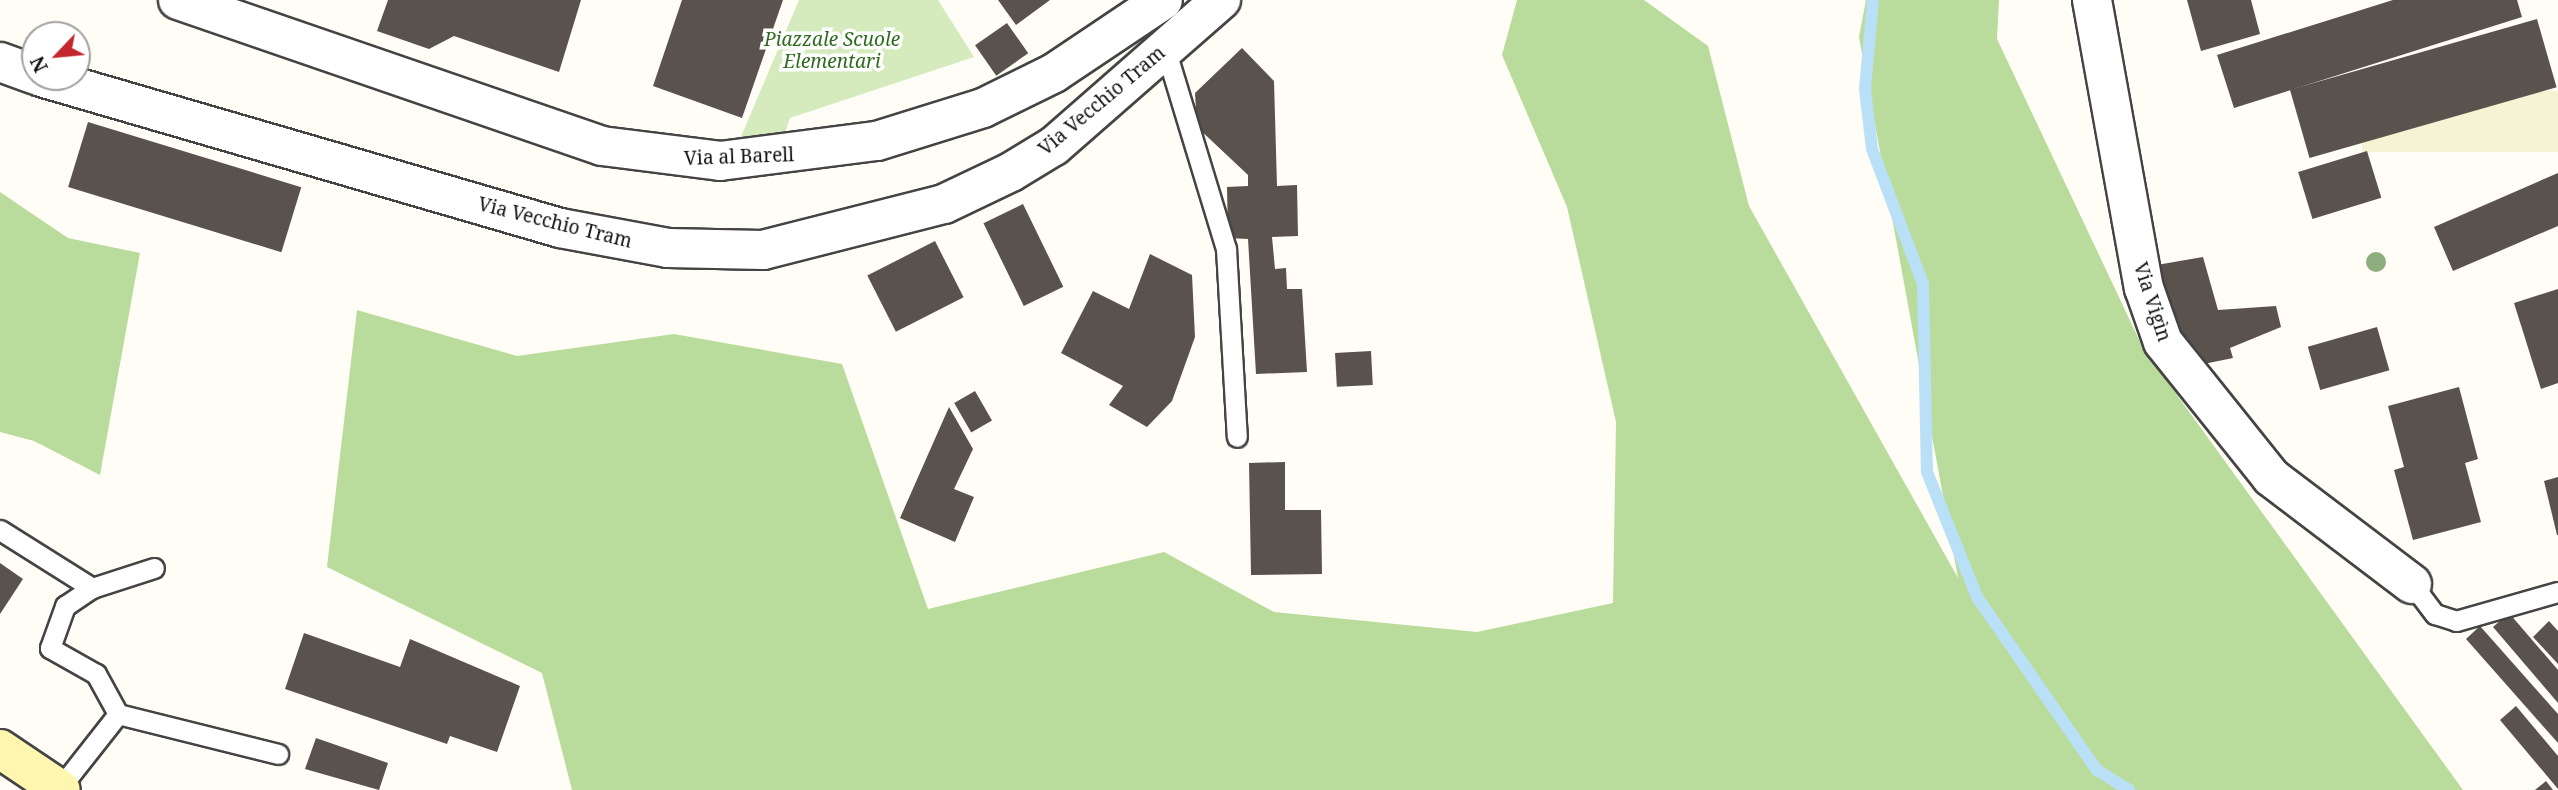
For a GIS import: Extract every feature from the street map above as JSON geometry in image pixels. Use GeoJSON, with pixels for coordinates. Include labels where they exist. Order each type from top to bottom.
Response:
{"type":"FeatureCollection","features":[{"type":"Feature","properties":{"kind":"street","name":"Via al Barell"},"geometry":{"type":"LineString","coordinates":[[178,0],[602,146],[720,161],[865,144],[983,108],[1054,73],[1163,0]]}},
{"type":"Feature","properties":{"kind":"street","name":"Via Vecchio Tram"},"geometry":{"type":"LineString","coordinates":[[89,91],[560,228],[730,253],[805,245],[978,189],[1054,146],[1221,0]]}},
{"type":"Feature","properties":{"kind":"street","name":"Via Vigìn"},"geometry":{"type":"LineString","coordinates":[[2092,0],[2144,288],[2163,342],[2181,372],[2271,477],[2412,584]]}},
{"type":"Feature","properties":{"kind":"street"},"geometry":{"type":"LineString","coordinates":[[0,62],[21,70]]}},
{"type":"Feature","properties":{"kind":"street"},"geometry":{"type":"LineString","coordinates":[[0,749],[60,790]]}},
{"type":"Feature","properties":{"kind":"lane"},"geometry":{"type":"LineString","coordinates":[[1165,48],[1226,249],[1237,437]]}},
{"type":"Feature","properties":{"kind":"lane"},"geometry":{"type":"LineString","coordinates":[[0,530],[92,588]]}},
{"type":"Feature","properties":{"kind":"lane"},"geometry":{"type":"LineString","coordinates":[[154,568],[92,588],[65,606],[50,648],[96,674],[117,714],[278,754]]}},
{"type":"Feature","properties":{"kind":"lane"},"geometry":{"type":"LineString","coordinates":[[2412,584],[2435,614],[2456,621],[2558,592]]}},
{"type":"Feature","properties":{"kind":"lane"},"geometry":{"type":"LineString","coordinates":[[60,790],[117,714]]}},
{"type":"Feature","properties":{"kind":"shaded area"},"geometry":{"type":"Polygon","coordinates":[[[2362,91],[2558,91],[2558,152],[2362,152],[2362,91]]]}},
{"type":"Feature","properties":{"kind":"green space","name":"Piazzale Scuole Elementari"},"geometry":{"type":"Polygon","coordinates":[[[799,0],[938,0],[974,57],[790,118],[784,135],[740,139],[799,0]]]}},
{"type":"Feature","properties":{"kind":"green space"},"geometry":{"type":"Polygon","coordinates":[[[1517,0],[1644,0],[1708,46],[1749,206],[1958,578],[1859,37],[1866,0],[1999,0],[1997,39],[2143,348],[2463,790],[572,790],[542,673],[327,567],[357,310],[517,356],[674,334],[842,364],[928,609],[1164,552],[1274,612],[1477,632],[1613,603],[1616,422],[1567,207],[1502,55],[1517,0]]]}},
{"type":"Feature","properties":{"kind":"green space"},"geometry":{"type":"Polygon","coordinates":[[[0,192],[68,238],[140,253],[100,475],[34,441],[0,432],[0,192]]]}},
{"type":"Feature","properties":{"kind":"building"},"geometry":{"type":"Polygon","coordinates":[[[388,0],[581,0],[559,72],[454,36],[429,49],[377,31],[388,0]]]}},
{"type":"Feature","properties":{"kind":"building"},"geometry":{"type":"Polygon","coordinates":[[[682,0],[783,0],[742,118],[653,86],[682,0]]]}},
{"type":"Feature","properties":{"kind":"building"},"geometry":{"type":"Polygon","coordinates":[[[998,0],[1050,0],[1016,25],[998,0]]]}},
{"type":"Feature","properties":{"kind":"building"},"geometry":{"type":"Polygon","coordinates":[[[2187,0],[2251,0],[2260,34],[2201,51],[2187,0]]]}},
{"type":"Feature","properties":{"kind":"building"},"geometry":{"type":"Polygon","coordinates":[[[2393,0],[2517,0],[2522,17],[2234,108],[2217,55],[2393,0]]]}},
{"type":"Feature","properties":{"kind":"building"},"geometry":{"type":"Polygon","coordinates":[[[2537,19],[2557,87],[2310,158],[2290,90],[2537,19]]]}},
{"type":"Feature","properties":{"kind":"building"},"geometry":{"type":"Polygon","coordinates":[[[1007,23],[1028,53],[996,76],[975,45],[1007,23]]]}},
{"type":"Feature","properties":{"kind":"building"},"geometry":{"type":"Polygon","coordinates":[[[1242,48],[1274,81],[1277,186],[1297,185],[1298,236],[1272,237],[1275,269],[1286,268],[1287,289],[1302,289],[1307,372],[1256,374],[1248,239],[1228,238],[1227,187],[1248,186],[1248,175],[1197,127],[1195,93],[1242,48]]]}},
{"type":"Feature","properties":{"kind":"building"},"geometry":{"type":"Polygon","coordinates":[[[88,122],[301,187],[281,252],[68,187],[88,122]]]}},
{"type":"Feature","properties":{"kind":"building"},"geometry":{"type":"Polygon","coordinates":[[[2367,151],[2381,198],[2312,219],[2298,172],[2367,151]]]}},
{"type":"Feature","properties":{"kind":"building"},"geometry":{"type":"Polygon","coordinates":[[[2558,173],[2558,226],[2453,271],[2434,227],[2558,173]]]}},
{"type":"Feature","properties":{"kind":"building"},"geometry":{"type":"Polygon","coordinates":[[[1023,204],[1063,287],[1024,306],[983,223],[1023,204]]]}},
{"type":"Feature","properties":{"kind":"building"},"geometry":{"type":"Polygon","coordinates":[[[935,241],[964,297],[896,332],[867,276],[935,241]]]}},
{"type":"Feature","properties":{"kind":"building"},"geometry":{"type":"Polygon","coordinates":[[[1150,254],[1192,275],[1195,337],[1172,401],[1147,427],[1109,405],[1123,386],[1061,353],[1093,291],[1129,309],[1150,254]]]}},
{"type":"Feature","properties":{"kind":"building"},"geometry":{"type":"Polygon","coordinates":[[[2203,257],[2218,310],[2276,306],[2281,327],[2230,348],[2233,358],[2184,368],[2145,267],[2203,257]]]}},
{"type":"Feature","properties":{"kind":"building"},"geometry":{"type":"Polygon","coordinates":[[[2558,289],[2558,383],[2541,389],[2514,303],[2558,289]]]}},
{"type":"Feature","properties":{"kind":"building"},"geometry":{"type":"Polygon","coordinates":[[[2377,327],[2389,370],[2320,390],[2308,347],[2377,327]]]}},
{"type":"Feature","properties":{"kind":"building"},"geometry":{"type":"Polygon","coordinates":[[[1371,351],[1373,385],[1337,387],[1335,353],[1371,351]]]}},
{"type":"Feature","properties":{"kind":"building"},"geometry":{"type":"Polygon","coordinates":[[[2459,387],[2478,459],[2465,463],[2481,522],[2413,540],[2394,470],[2404,467],[2388,406],[2459,387]]]}},
{"type":"Feature","properties":{"kind":"building"},"geometry":{"type":"Polygon","coordinates":[[[975,391],[992,420],[971,432],[954,403],[975,391]]]}},
{"type":"Feature","properties":{"kind":"building"},"geometry":{"type":"Polygon","coordinates":[[[949,407],[973,449],[954,489],[974,497],[955,542],[900,518],[949,407]]]}},
{"type":"Feature","properties":{"kind":"building"},"geometry":{"type":"Polygon","coordinates":[[[1285,462],[1285,510],[1321,510],[1322,574],[1251,575],[1249,463],[1285,462]]]}},
{"type":"Feature","properties":{"kind":"building"},"geometry":{"type":"Polygon","coordinates":[[[2558,477],[2558,535],[2557,535],[2544,481],[2558,477]]]}},
{"type":"Feature","properties":{"kind":"building"},"geometry":{"type":"Polygon","coordinates":[[[0,563],[23,579],[0,614],[0,563]]]}},
{"type":"Feature","properties":{"kind":"building"},"geometry":{"type":"Polygon","coordinates":[[[2509,613],[2558,670],[2558,703],[2493,627],[2509,613]]]}},
{"type":"Feature","properties":{"kind":"building"},"geometry":{"type":"Polygon","coordinates":[[[2549,621],[2558,631],[2558,664],[2533,637],[2549,621]]]}},
{"type":"Feature","properties":{"kind":"building"},"geometry":{"type":"Polygon","coordinates":[[[2480,626],[2558,714],[2558,743],[2466,639],[2480,626]]]}},
{"type":"Feature","properties":{"kind":"building"},"geometry":{"type":"Polygon","coordinates":[[[304,633],[400,667],[410,639],[520,686],[497,752],[450,736],[447,744],[285,689],[304,633]]]}},
{"type":"Feature","properties":{"kind":"building"},"geometry":{"type":"Polygon","coordinates":[[[2516,706],[2558,756],[2558,789],[2500,720],[2516,706]]]}},
{"type":"Feature","properties":{"kind":"building"},"geometry":{"type":"Polygon","coordinates":[[[316,738],[388,763],[379,790],[305,769],[316,738]]]}},
{"type":"Feature","properties":{"kind":"building"},"geometry":{"type":"Polygon","coordinates":[[[2546,781],[2553,790],[2535,790],[2546,781]]]}},
{"type":"Feature","properties":{"kind":"waterway"},"geometry":{"type":"LineString","coordinates":[[1873,0],[1865,89],[1872,149],[1923,284],[1927,472],[1977,597],[2097,770],[2129,790]]}}]}
